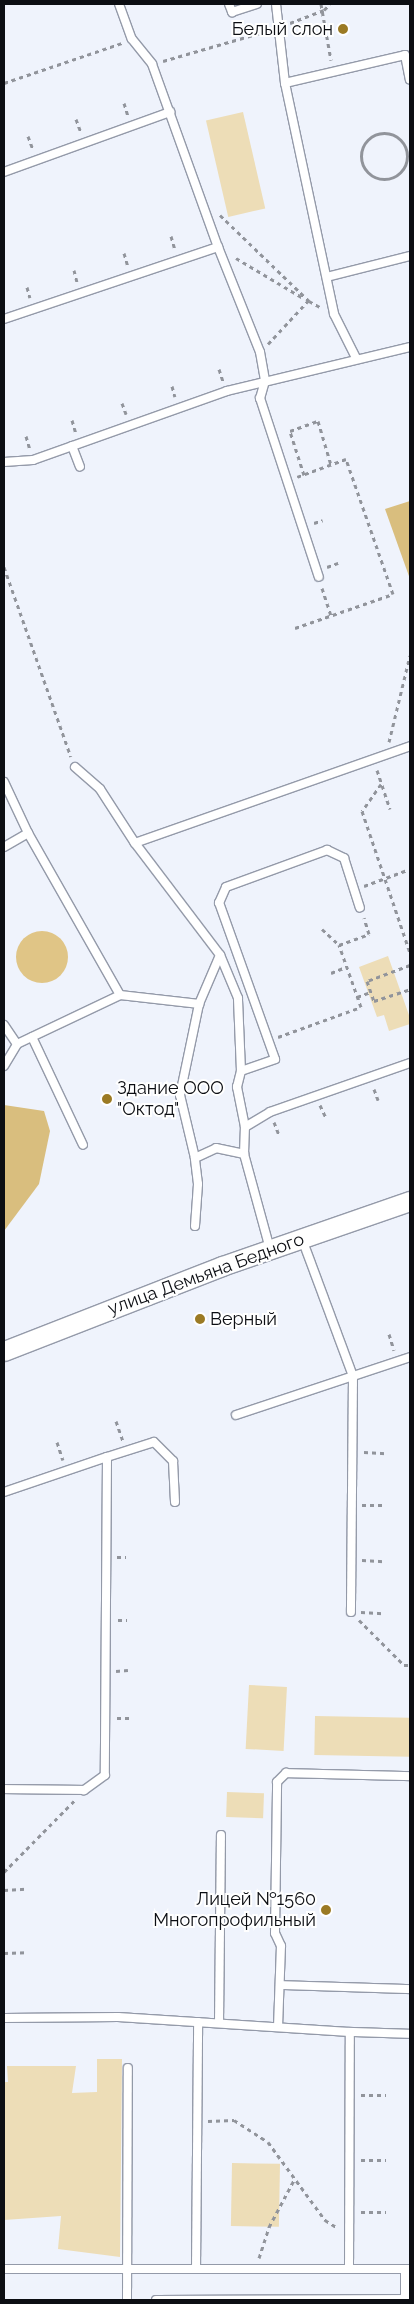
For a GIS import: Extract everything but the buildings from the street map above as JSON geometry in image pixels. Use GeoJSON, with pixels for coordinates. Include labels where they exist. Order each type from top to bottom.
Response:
{"type":"FeatureCollection","features":[{"type":"Feature","properties":{"kind":"street","name":"улица Демьяна Бедного"},"geometry":{"type":"LineString","coordinates":[[4,1351],[270,1249],[410,1201]]}},
{"type":"Feature","properties":{"kind":"lane"},"geometry":{"type":"LineString","coordinates":[[119,4],[132,40],[152,64],[203,198],[218,247],[260,352],[265,381],[260,398],[319,577]]}},
{"type":"Feature","properties":{"kind":"lane"},"geometry":{"type":"LineString","coordinates":[[230,4],[232,12],[257,4]]}},
{"type":"Feature","properties":{"kind":"lane"},"geometry":{"type":"LineString","coordinates":[[276,4],[285,82],[334,314],[356,358]]}},
{"type":"Feature","properties":{"kind":"lane"},"geometry":{"type":"LineString","coordinates":[[285,82],[405,55],[410,80]]}},
{"type":"Feature","properties":{"kind":"lane"},"geometry":{"type":"LineString","coordinates":[[4,172],[170,112]]}},
{"type":"Feature","properties":{"kind":"lane"},"geometry":{"type":"LineString","coordinates":[[4,319],[218,247]]}},
{"type":"Feature","properties":{"kind":"lane"},"geometry":{"type":"LineString","coordinates":[[327,277],[410,256]]}},
{"type":"Feature","properties":{"kind":"lane"},"geometry":{"type":"LineString","coordinates":[[4,462],[33,460],[227,391],[356,358],[410,348]]}},
{"type":"Feature","properties":{"kind":"lane"},"geometry":{"type":"LineString","coordinates":[[72,446],[80,467]]}},
{"type":"Feature","properties":{"kind":"lane"},"geometry":{"type":"LineString","coordinates":[[135,843],[410,746]]}},
{"type":"Feature","properties":{"kind":"lane"},"geometry":{"type":"LineString","coordinates":[[75,767],[100,789],[135,843],[220,955],[238,998],[241,1071],[237,1087],[245,1127],[244,1154],[270,1249]]}},
{"type":"Feature","properties":{"kind":"lane"},"geometry":{"type":"LineString","coordinates":[[4,782],[28,833],[120,996]]}},
{"type":"Feature","properties":{"kind":"lane"},"geometry":{"type":"LineString","coordinates":[[4,847],[28,833]]}},
{"type":"Feature","properties":{"kind":"lane"},"geometry":{"type":"LineString","coordinates":[[241,1071],[276,1059],[219,903],[226,886],[327,850],[344,858],[360,908]]}},
{"type":"Feature","properties":{"kind":"lane"},"geometry":{"type":"LineString","coordinates":[[195,1226],[198,1184],[195,1158],[180,1095],[199,1004],[220,955]]}},
{"type":"Feature","properties":{"kind":"lane"},"geometry":{"type":"LineString","coordinates":[[4,1066],[17,1044],[120,996],[199,1004]]}},
{"type":"Feature","properties":{"kind":"lane"},"geometry":{"type":"LineString","coordinates":[[4,1025],[17,1044]]}},
{"type":"Feature","properties":{"kind":"lane"},"geometry":{"type":"LineString","coordinates":[[32,1037],[83,1144]]}},
{"type":"Feature","properties":{"kind":"lane"},"geometry":{"type":"LineString","coordinates":[[245,1127],[270,1112],[410,1063]]}},
{"type":"Feature","properties":{"kind":"lane"},"geometry":{"type":"LineString","coordinates":[[195,1158],[216,1148],[244,1154]]}},
{"type":"Feature","properties":{"kind":"lane"},"geometry":{"type":"LineString","coordinates":[[302,1239],[353,1376],[351,1612]]}},
{"type":"Feature","properties":{"kind":"lane"},"geometry":{"type":"LineString","coordinates":[[236,1415],[410,1357]]}},
{"type":"Feature","properties":{"kind":"lane"},"geometry":{"type":"LineString","coordinates":[[4,1492],[154,1442],[173,1461],[175,1502]]}},
{"type":"Feature","properties":{"kind":"lane"},"geometry":{"type":"LineString","coordinates":[[4,1789],[84,1790],[105,1774],[107,1457]]}},
{"type":"Feature","properties":{"kind":"lane"},"geometry":{"type":"LineString","coordinates":[[278,2027],[281,1946],[275,1933],[277,1782],[286,1773],[410,1776]]}},
{"type":"Feature","properties":{"kind":"lane"},"geometry":{"type":"LineString","coordinates":[[219,2023],[220,1835]]}},
{"type":"Feature","properties":{"kind":"lane"},"geometry":{"type":"LineString","coordinates":[[280,1985],[410,1989]]}},
{"type":"Feature","properties":{"kind":"lane"},"geometry":{"type":"LineString","coordinates":[[4,2018],[118,2017],[410,2034]]}},
{"type":"Feature","properties":{"kind":"lane"},"geometry":{"type":"LineString","coordinates":[[196,2268],[198,2022]]}},
{"type":"Feature","properties":{"kind":"lane"},"geometry":{"type":"LineString","coordinates":[[349,2269],[350,2032]]}},
{"type":"Feature","properties":{"kind":"lane"},"geometry":{"type":"LineString","coordinates":[[127,2300],[128,2068]]}},
{"type":"Feature","properties":{"kind":"lane"},"geometry":{"type":"LineString","coordinates":[[4,2269],[408,2269],[408,2299],[156,2300]]}},
{"type":"Feature","properties":{"kind":"path"},"geometry":{"type":"LineString","coordinates":[[322,4],[333,72]]}},
{"type":"Feature","properties":{"kind":"path"},"geometry":{"type":"LineString","coordinates":[[152,64],[279,27],[324,10],[330,4]]}},
{"type":"Feature","properties":{"kind":"path"},"geometry":{"type":"LineString","coordinates":[[4,83],[132,40]]}},
{"type":"Feature","properties":{"kind":"path"},"geometry":{"type":"LineString","coordinates":[[381,134],[401,140],[408,153],[404,169],[399,174],[384,180],[369,174],[362,160],[364,146],[381,134]]}},
{"type":"Feature","properties":{"kind":"path"},"geometry":{"type":"LineString","coordinates":[[203,198],[309,302]]}},
{"type":"Feature","properties":{"kind":"path"},"geometry":{"type":"LineString","coordinates":[[218,247],[309,302],[334,314]]}},
{"type":"Feature","properties":{"kind":"path"},"geometry":{"type":"LineString","coordinates":[[260,352],[309,302]]}},
{"type":"Feature","properties":{"kind":"path"},"geometry":{"type":"LineString","coordinates":[[304,475],[290,430],[318,421],[332,465]]}},
{"type":"Feature","properties":{"kind":"path"},"geometry":{"type":"LineString","coordinates":[[287,481],[346,459],[393,594],[295,628]]}},
{"type":"Feature","properties":{"kind":"path"},"geometry":{"type":"LineString","coordinates":[[4,567],[75,767]]}},
{"type":"Feature","properties":{"kind":"path"},"geometry":{"type":"LineString","coordinates":[[319,577],[331,616]]}},
{"type":"Feature","properties":{"kind":"path"},"geometry":{"type":"LineString","coordinates":[[386,755],[410,655]]}},
{"type":"Feature","properties":{"kind":"path"},"geometry":{"type":"LineString","coordinates":[[373,759],[390,810]]}},
{"type":"Feature","properties":{"kind":"path"},"geometry":{"type":"LineString","coordinates":[[382,784],[362,811],[410,953]]}},
{"type":"Feature","properties":{"kind":"path"},"geometry":{"type":"LineString","coordinates":[[354,890],[410,869]]}},
{"type":"Feature","properties":{"kind":"path"},"geometry":{"type":"LineString","coordinates":[[339,946],[369,934],[360,908]]}},
{"type":"Feature","properties":{"kind":"path"},"geometry":{"type":"LineString","coordinates":[[269,1041],[361,1007],[339,946],[322,929]]}},
{"type":"Feature","properties":{"kind":"path"},"geometry":{"type":"LineString","coordinates":[[410,965],[367,981],[374,1001],[410,989]]}},
{"type":"Feature","properties":{"kind":"path"},"geometry":{"type":"LineString","coordinates":[[331,973],[347,967]]}},
{"type":"Feature","properties":{"kind":"path"},"geometry":{"type":"LineString","coordinates":[[358,997],[371,992]]}},
{"type":"Feature","properties":{"kind":"path"},"geometry":{"type":"LineString","coordinates":[[116,1421],[126,1450]]}},
{"type":"Feature","properties":{"kind":"path"},"geometry":{"type":"LineString","coordinates":[[57,1442],[67,1470]]}},
{"type":"Feature","properties":{"kind":"path"},"geometry":{"type":"LineString","coordinates":[[353,1452],[386,1453]]}},
{"type":"Feature","properties":{"kind":"path"},"geometry":{"type":"LineString","coordinates":[[352,1504],[384,1505]]}},
{"type":"Feature","properties":{"kind":"path"},"geometry":{"type":"LineString","coordinates":[[352,1560],[384,1561]]}},
{"type":"Feature","properties":{"kind":"path"},"geometry":{"type":"LineString","coordinates":[[351,1612],[383,1613]]}},
{"type":"Feature","properties":{"kind":"path"},"geometry":{"type":"LineString","coordinates":[[351,1612],[404,1665],[410,1665]]}},
{"type":"Feature","properties":{"kind":"path"},"geometry":{"type":"LineString","coordinates":[[4,1872],[84,1790]]}},
{"type":"Feature","properties":{"kind":"path"},"geometry":{"type":"LineString","coordinates":[[4,1890],[26,1889]]}},
{"type":"Feature","properties":{"kind":"path"},"geometry":{"type":"LineString","coordinates":[[4,1953],[27,1952]]}},
{"type":"Feature","properties":{"kind":"path"},"geometry":{"type":"LineString","coordinates":[[350,2095],[386,2095]]}},
{"type":"Feature","properties":{"kind":"path"},"geometry":{"type":"LineString","coordinates":[[197,2121],[234,2120],[268,2142],[325,2220],[350,2235]]}},
{"type":"Feature","properties":{"kind":"path"},"geometry":{"type":"LineString","coordinates":[[350,2160],[386,2160]]}},
{"type":"Feature","properties":{"kind":"path"},"geometry":{"type":"LineString","coordinates":[[256,2268],[269,2227],[295,2178]]}},
{"type":"Feature","properties":{"kind":"path"},"geometry":{"type":"LineString","coordinates":[[349,2212],[386,2212]]}},
{"type":"Feature","properties":{"kind":"shaded area"},"geometry":{"type":"Polygon","coordinates":[[[243,112],[265,208],[228,217],[206,121],[243,112]]]}},
{"type":"Feature","properties":{"kind":"shaded area"},"geometry":{"type":"Polygon","coordinates":[[[410,501],[410,579],[385,509],[410,501]]]}},
{"type":"Feature","properties":{"kind":"shaded area"},"geometry":{"type":"Polygon","coordinates":[[[42,931],[52,933],[60,939],[66,947],[68,957],[66,967],[60,975],[52,981],[42,983],[32,981],[24,975],[18,967],[16,957],[18,947],[24,939],[32,933],[42,931]]]}},
{"type":"Feature","properties":{"kind":"shaded area"},"geometry":{"type":"Polygon","coordinates":[[[388,956],[410,1018],[410,1024],[389,1031],[384,1015],[377,1017],[359,967],[388,956]]]}},
{"type":"Feature","properties":{"kind":"shaded area"},"geometry":{"type":"Polygon","coordinates":[[[4,1105],[44,1111],[50,1131],[39,1184],[4,1231],[4,1105]]]}},
{"type":"Feature","properties":{"kind":"shaded area"},"geometry":{"type":"Polygon","coordinates":[[[249,1685],[287,1687],[284,1751],[246,1749],[249,1685]]]}},
{"type":"Feature","properties":{"kind":"shaded area"},"geometry":{"type":"Polygon","coordinates":[[[315,1716],[410,1718],[409,1757],[314,1755],[315,1716]]]}},
{"type":"Feature","properties":{"kind":"shaded area"},"geometry":{"type":"Polygon","coordinates":[[[227,1792],[264,1793],[263,1818],[226,1817],[227,1792]]]}},
{"type":"Feature","properties":{"kind":"shaded area"},"geometry":{"type":"Polygon","coordinates":[[[97,2059],[122,2059],[120,2257],[58,2249],[61,2216],[4,2220],[4,2082],[8,2082],[7,2066],[76,2066],[72,2093],[97,2092],[97,2059]]]}},
{"type":"Feature","properties":{"kind":"shaded area"},"geometry":{"type":"Polygon","coordinates":[[[232,2163],[280,2164],[279,2227],[231,2226],[232,2163]]]}},
{"type":"Feature","properties":{"kind":"place","name":"Белый слон"},"geometry":{"type":"Point","coordinates":[343,29]}},
{"type":"Feature","properties":{"kind":"place","name":"Здание ООО \"Октод\""},"geometry":{"type":"Point","coordinates":[107,1099]}},
{"type":"Feature","properties":{"kind":"place","name":"Верный"},"geometry":{"type":"Point","coordinates":[200,1319]}},
{"type":"Feature","properties":{"kind":"place","name":"Лицей №1560 Многопрофильный"},"geometry":{"type":"Point","coordinates":[326,1910]}}]}
